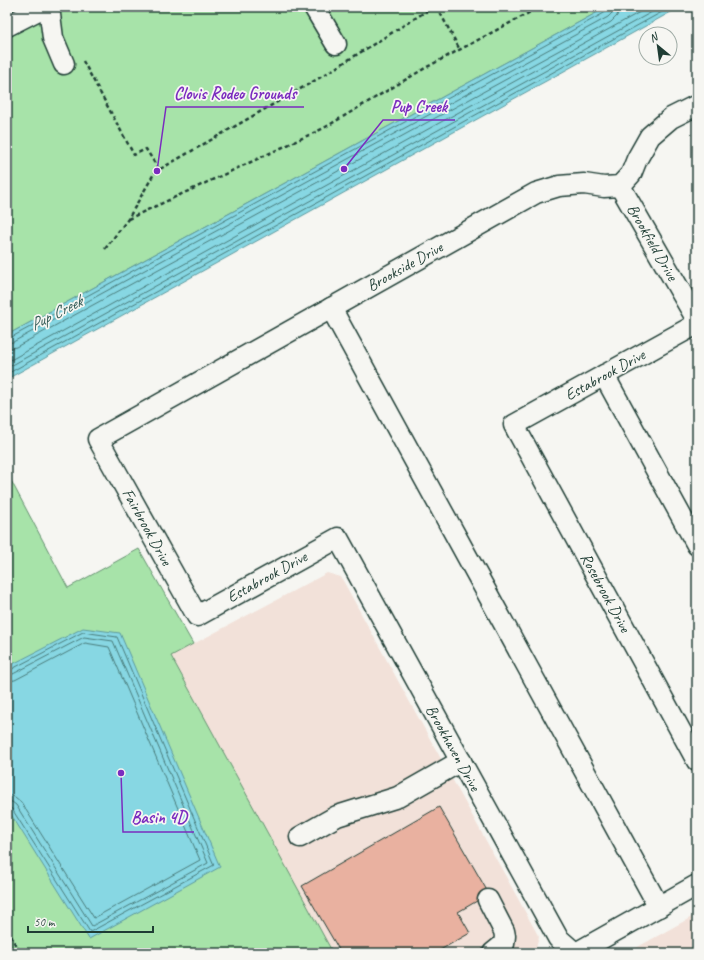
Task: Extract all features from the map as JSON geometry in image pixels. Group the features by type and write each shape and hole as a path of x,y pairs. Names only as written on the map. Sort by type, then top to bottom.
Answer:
{"street":[{"path":"7,26 44,7"},
{"path":"49,7 53,38 64,64"},
{"path":"314,7 336,44"},
{"path":"620,186 631,174 637,159 650,136 671,118 697,105"},
{"name":"Brookside Drive","path":"98,439 536,193 559,186 584,184 620,186"},
{"name":"Brookfield Drive","path":"620,186 697,320"},
{"path":"331,308 659,907"},
{"name":"Estabrook Drive","path":"514,425 697,324"},
{"path":"604,375 697,545"},
{"name":"Rosebrook Drive","path":"514,425 697,760"},
{"name":"Fairbrook Drive","path":"98,439 197,616"},
{"name":"Estabrook Drive","path":"197,616 338,538"},
{"name":"Brookhaven Drive","path":"338,538 558,938 575,953"},
{"path":"300,837 337,816 398,797 461,761"},
{"path":"575,953 697,885"},
{"path":"488,900 504,931 505,936 504,944 493,953"}],"path":[{"path":"105,249 128,219 156,172 321,77 433,7"},
{"path":"437,7 460,50"},
{"path":"524,7 528,14"},
{"path":"128,219 324,128 427,67 540,7"},
{"path":"64,64 82,60 134,155 146,149 159,170"},
{"path":"7,929 20,953"}],"shaded area":[{"path":"327,573 341,577 539,937 535,952 333,953 171,656"},
{"path":"697,914 697,953 627,953"}],"green space":[{"path":"7,7 607,7 7,335"},
{"path":"7,473 68,588 139,549 193,644 171,656 333,953 7,953"}],"water":[{"path":"607,7 680,7 646,26 638,26 638,30 7,379 7,335"},
{"path":"83,628 120,633 220,867 89,939 7,808 7,667"}],"building":[{"path":"439,807 489,894 458,912 470,933 435,953 341,953 302,886"}],"place":[{"name":"Pup Creek","path":"344,169"},
{"name":"Clovis Rodeo Grounds","path":"157,171"},
{"name":"Basin 4D","path":"121,773"}]}
